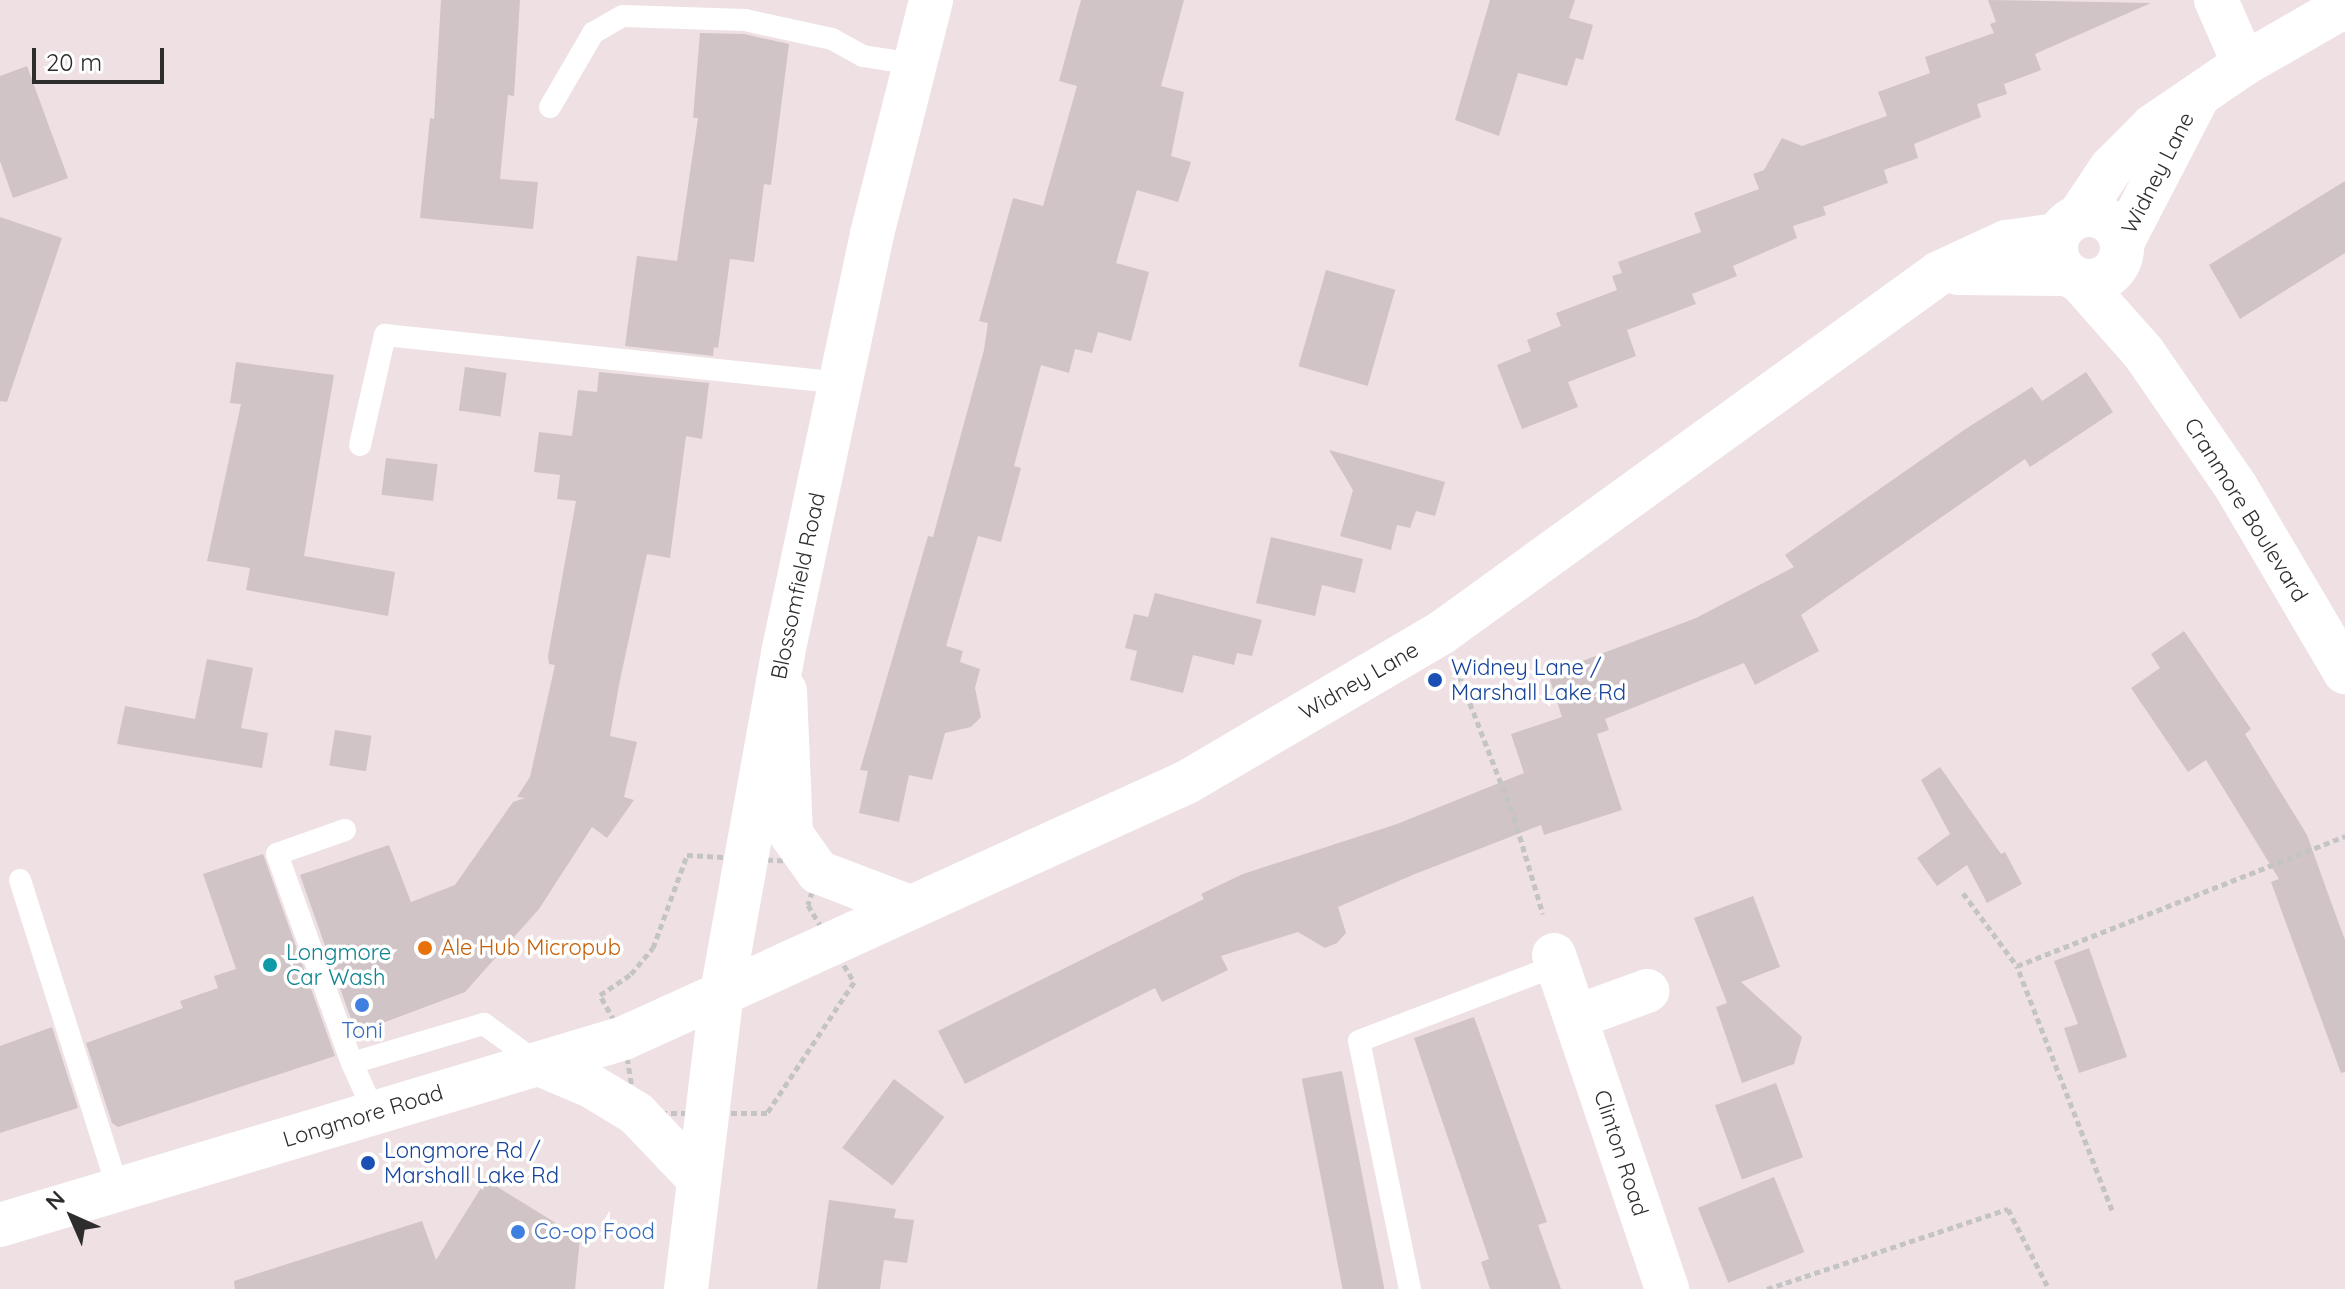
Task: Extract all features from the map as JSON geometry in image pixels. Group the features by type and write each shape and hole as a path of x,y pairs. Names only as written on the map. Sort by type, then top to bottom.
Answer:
{"street":[{"name":"Blossomfield Road","path":"686,1289 697,1177 722,993 783,653 840,383 931,0"},
{"path":"2216,0 2244,64"},
{"name":"Widney Lane","path":"722,993 907,906 1187,782 1441,633 1939,273 2006,242 2071,252 2111,168 2153,126 2195,102 2244,64 2345,6"},
{"name":"Widney Lane","path":"2122,249 2195,102"},
{"path":"2109,222 2122,249 2100,279 2071,252 2109,222"},
{"name":"Cranmore Boulevard","path":"2122,249 2143,352"},
{"name":"Cranmore Boulevard","path":"2071,252 2236,487 2345,672"},
{"path":"783,653 791,834 818,872 907,906"},
{"name":"Clinton Road","path":"1556,960 1667,1289"},
{"path":"1576,1017 1647,991"},
{"name":"Longmore Road","path":"0,1225 624,1038 722,993"},
{"path":"539,1064 591,1086 636,1113 697,1177"}],"lane":[{"path":"550,107 593,33 623,16 745,20 832,39 863,56 915,64"},
{"path":"360,445 385,335 840,383"},
{"path":"345,830 277,854 352,1063 374,1112"},
{"path":"20,880 118,1189"},
{"path":"1410,1289 1359,1041 1556,960"},
{"path":"352,1063 484,1024 539,1064"}],"path":[{"path":"1441,633 1514,817 1556,960"},
{"path":"2017,966 2345,836"},
{"path":"1963,893 2017,966 2112,1210"},
{"path":"1767,1289 2008,1209 2049,1289"}],"building":[{"path":"441,0 520,0 514,96 508,95 500,179 538,182 533,229 420,218 430,118 434,119"},
{"path":"1081,0 1184,0 1161,86 1184,92 1171,156 1191,162 1178,202 1137,190 1116,263 1149,272 1131,341 1098,332 1092,353 1075,349 1069,373 1041,365 1014,466 1021,468 1001,542 978,536 946,646 963,651 960,662 980,669 975,688 981,717 971,727 945,733 932,780 909,775 899,822 859,813 868,771 860,770 928,536 933,537 984,350 988,323 979,321 1013,198 1043,206 1077,86 1059,81"},
{"path":"1490,0 1575,0 1569,18 1593,25 1583,60 1576,58 1567,86 1518,73 1499,136 1455,120"},
{"path":"1988,0 2151,3 2035,54 2041,70 2004,84 2007,94 1977,104 1981,117 1914,144 1918,158 1884,170 1888,183 1823,207 1826,215 1793,226 1797,238 1733,266 1737,276 1692,294 1696,304 1627,330 1636,356 1568,382 1578,407 1522,429 1497,365 1531,351 1527,340 1561,326 1556,313 1617,290 1612,276 1622,273 1618,262 1701,232 1694,213 1759,189 1753,174 1764,170 1782,138 1802,146 1887,116 1878,92 1930,73 1925,57 1994,33 1990,24 1996,22"},
{"path":"700,33 744,34 789,44 771,185 764,184 754,262 730,259 718,348 714,347 713,356 625,346 637,256 677,261 698,118 693,118"},
{"path":"27,66 68,178 13,198 0,161 0,76"},
{"path":"2345,181 2345,253 2240,319 2209,265"},
{"path":"0,217 62,238 7,402 0,401"},
{"path":"1326,270 1395,290 1368,386 1298,366"},
{"path":"236,362 334,375 304,556 395,572 388,616 246,590 250,568 207,561 241,404 230,403"},
{"path":"465,367 507,373 500,416 459,411"},
{"path":"599,372 709,383 702,439 686,436 670,558 647,554 619,685 610,736 637,742 624,797 634,800 607,838 592,827 539,909 465,992 356,1033 300,875 389,845 411,902 455,885 513,802 525,798 517,797 530,777 555,665 549,664 548,656 576,501 557,499 560,475 534,472 539,432 572,436 578,390 597,392"},
{"path":"2086,372 2113,412 2030,467 2025,459 1801,615 1819,651 1755,685 1744,663 1605,719 1609,730 1597,734 1622,810 1544,835 1541,825 1415,874 1338,907 1346,933 1337,943 1325,948 1298,932 1221,956 1228,970 1162,1002 1155,988 965,1084 938,1031 1204,899 1201,894 1243,874 1397,824 1524,773 1511,734 1562,717 1548,674 1696,618 1794,567 1785,555 1967,428 2032,387 2042,401"},
{"path":"1329,450 1445,482 1435,516 1416,511 1410,528 1397,525 1391,550 1340,536 1353,490"},
{"path":"386,458 438,464 433,501 381,495"},
{"path":"1271,537 1363,559 1355,593 1322,585 1315,616 1256,603"},
{"path":"1155,593 1262,620 1252,656 1237,653 1234,665 1193,655 1183,693 1130,680 1137,651 1125,648 1134,614 1148,617"},
{"path":"2184,631 2251,729 2245,734 2307,835 2345,940 2345,1072 2341,1073 2271,882 2279,879 2206,760 2188,772 2131,688 2160,668 2151,654"},
{"path":"207,659 253,668 241,728 268,733 262,768 117,744 125,706 195,719"},
{"path":"335,730 372,736 366,771 329,766"},
{"path":"1940,767 2001,854 2005,852 2022,884 1987,903 1967,865 1937,886 1917,858 1950,834 1921,780"},
{"path":"263,854 335,1056 118,1127 112,1123 86,1043 183,1008 180,1001 218,988 214,976 236,969 203,874"},
{"path":"1753,896 1780,967 1741,982 1802,1037 1794,1064 1742,1083 1716,1007 1727,1003 1694,918"},
{"path":"2089,948 2127,1057 2079,1073 2064,1028 2078,1024 2054,961"},
{"path":"1474,1017 1547,1222 1538,1225 1561,1289 1490,1289 1481,1262 1489,1259 1414,1038"},
{"path":"52,1027 78,1108 0,1133 0,1046"},
{"path":"1342,1071 1384,1289 1343,1289 1302,1079"},
{"path":"894,1079 944,1117 893,1186 842,1148"},
{"path":"1776,1083 1803,1157 1742,1179 1715,1105"},
{"path":"1774,1177 1804,1252 1728,1283 1698,1208"},
{"path":"486,1180 580,1238 575,1289 235,1289 234,1281 422,1221 436,1260"},
{"path":"829,1200 896,1209 894,1218 914,1220 907,1263 884,1260 880,1289 817,1289"}],"place":[{"name":"Widney Lane / Marshall Lake Rd","path":"1435,680"},
{"name":"Ale Hub Micropub","path":"425,948"},
{"name":"Longmore Car Wash","path":"270,965"},
{"name":"Toni","path":"362,1005"},
{"name":"Longmore Rd / Marshall Lake Rd","path":"368,1163"},
{"name":"Co-op Food","path":"518,1232"}]}
